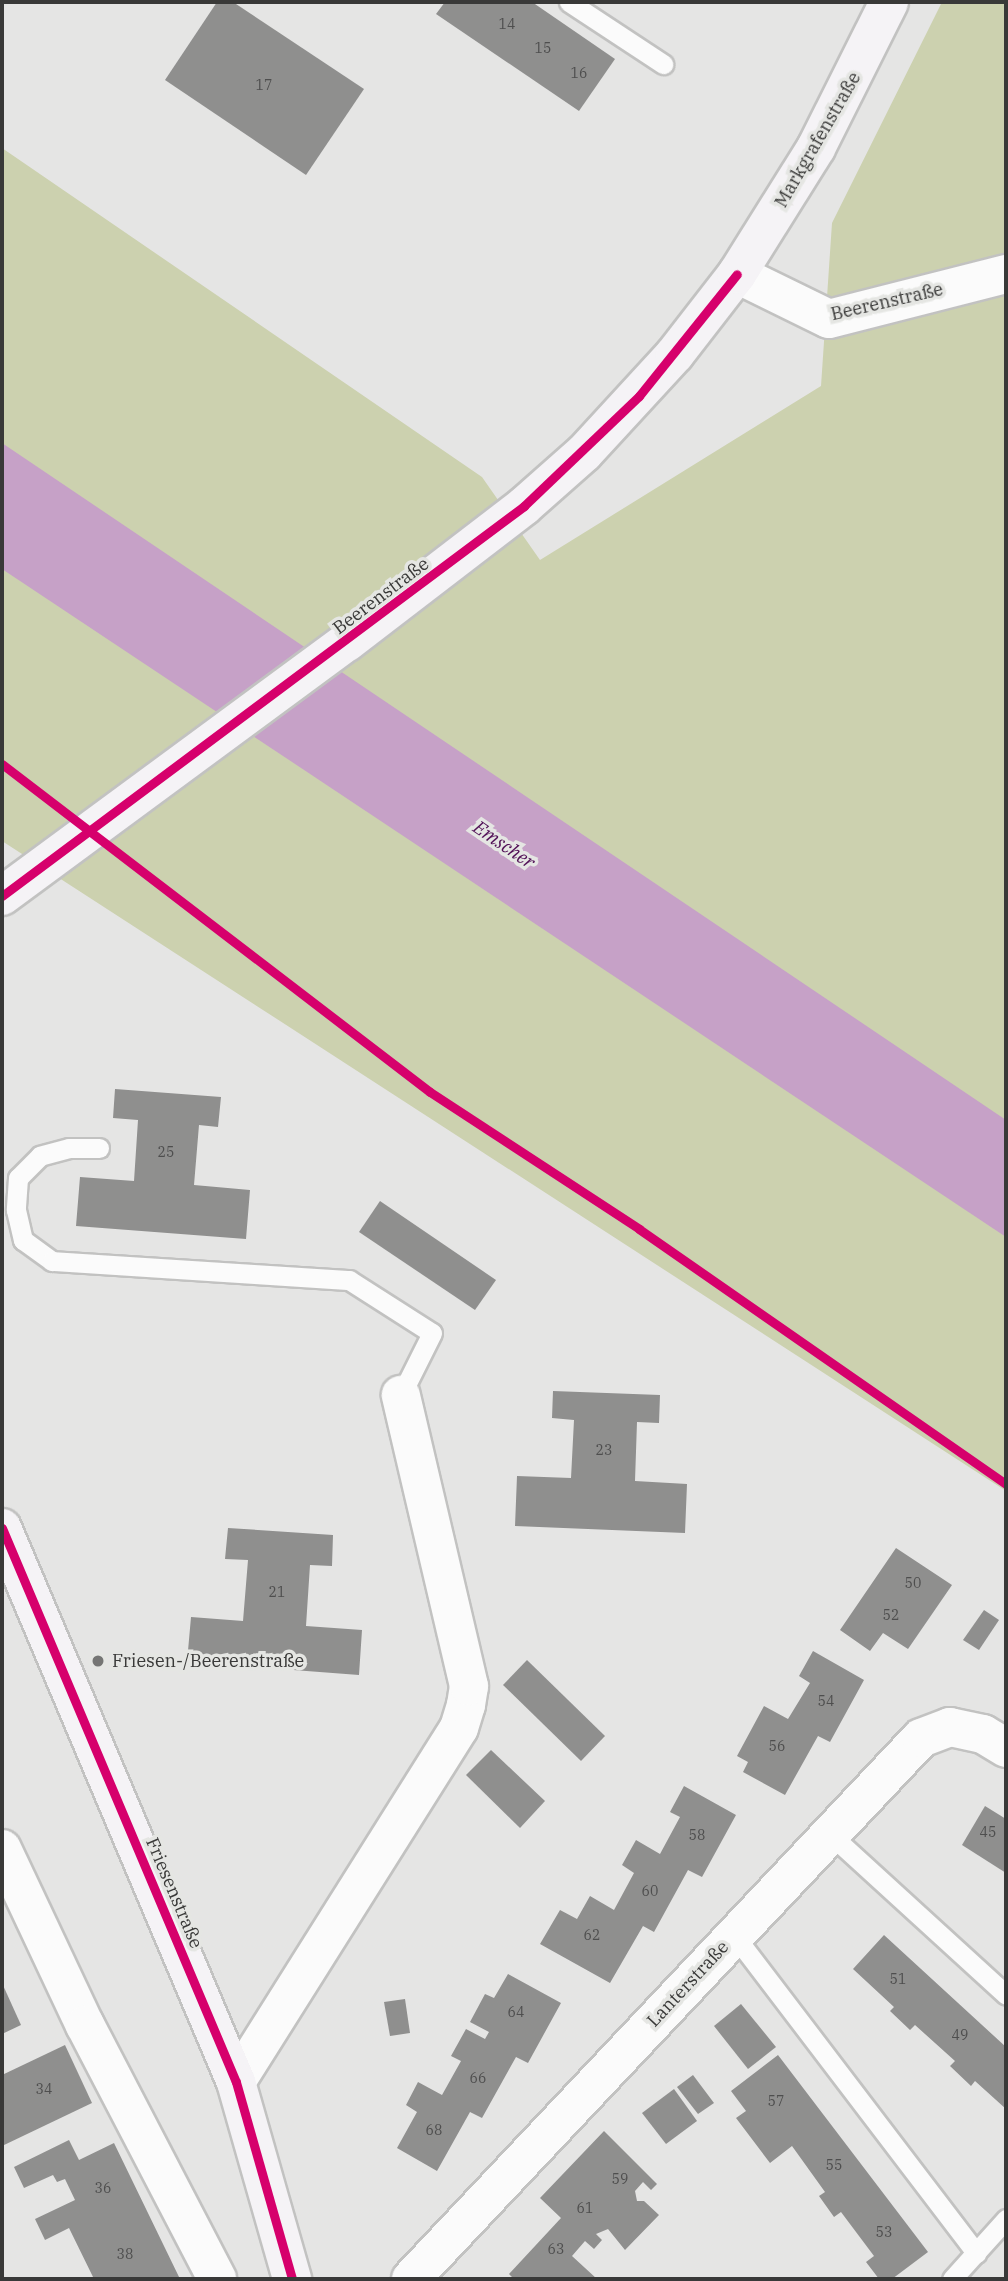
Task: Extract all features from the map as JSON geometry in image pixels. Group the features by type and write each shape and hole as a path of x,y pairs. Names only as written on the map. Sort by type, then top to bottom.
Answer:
{"main road":[{"name":"Markgrafenstraße","path":"737,274 816,148 889,2"},
{"name":"Beerenstraße","path":"2,896 347,642 524,506 584,453 675,354 737,274"},
{"name":"Friesenstraße","path":"2,1528 236,2082 292,2279"}],"street":[{"name":"Beerenstraße","path":"737,274 829,319 1006,274"},
{"path":"236,2082 458,1728 466,1705 469,1686 401,1395"},
{"name":"Lanterstraße","path":"411,2279 921,1738 950,1727 995,1741"},
{"path":"2,1849 85,2025 217,2279"}],"lane":[{"path":"569,2 663,64"},
{"path":"99,1148 69,1148 40,1156 18,1178 16,1210 23,1240 52,1261 349,1280 432,1333 401,1395"},
{"path":"831,1835 1006,1995"},
{"path":"734,1935 976,2253"},
{"path":"952,2279 1006,2219"}],"green space":[{"path":"942,2 1006,2 1006,1491 2,841 2,148 482,477 540,560 821,386 832,223"}],"water":[{"name":"Emscher","path":"2,443 1006,1120 1006,1237 2,569"}],"building":[{"path":"217,2 233,2 364,89 306,175 165,80"},
{"path":"445,2 532,2 615,59 579,111 436,14"},
{"path":"115,1089 221,1097 218,1127 199,1125 194,1185 250,1190 246,1239 76,1226 80,1177 134,1181 138,1120 113,1118"},
{"path":"380,1201 496,1280 475,1310 359,1232"},
{"path":"553,1391 660,1395 659,1423 637,1422 635,1481 687,1484 685,1533 515,1526 517,1476 571,1478 574,1420 552,1418"},
{"path":"228,1528 333,1535 332,1566 310,1565 306,1626 362,1630 359,1675 187,1662 191,1617 243,1621 248,1560 225,1559"},
{"path":"896,1548 952,1585 908,1649 883,1633 870,1651 840,1630"},
{"path":"984,1610 999,1620 979,1650 963,1640"},
{"path":"813,1651 864,1680 830,1742 818,1736 785,1795 743,1772 748,1762 737,1756 764,1706 788,1719 810,1683 799,1676"},
{"path":"527,1660 605,1736 581,1761 503,1685"},
{"path":"491,1750 545,1801 520,1828 466,1775"},
{"path":"684,1786 736,1815 702,1877 688,1870 654,1932 643,1926 610,1983 540,1944 560,1910 577,1919 590,1896 614,1910 634,1873 622,1865 636,1840 660,1854 680,1817 670,1812"},
{"path":"985,1806 1006,1819 1006,1873 962,1845"},
{"path":"884,1935 1006,2047 1006,2109 975,2081 971,2086 950,2066 955,2061 915,2025 910,2030 890,2011 894,2007 853,1969"},
{"path":"508,1974 561,2003 528,2063 516,2057 482,2118 470,2112 437,2171 397,2148 417,2112 406,2105 418,2082 442,2095 461,2061 451,2056 466,2029 485,2039 489,2032 470,2022 485,1994 494,1998"},
{"path":"2,1983 21,2025 2,2034"},
{"path":"405,1999 410,2033 390,2036 384,2002"},
{"path":"741,2004 776,2047 748,2069 714,2026"},
{"path":"65,2045 92,2103 2,2146 2,2075"},
{"path":"778,2055 928,2252 892,2279 879,2279 866,2262 874,2256 841,2212 834,2217 819,2196 825,2192 792,2146 770,2163 736,2118 746,2111 731,2091"},
{"path":"693,2075 714,2103 698,2114 677,2087"},
{"path":"674,2089 697,2121 666,2144 642,2113"},
{"path":"604,2131 657,2184 651,2190 643,2182 635,2191 637,2201 644,2201 659,2215 625,2250 608,2229 596,2234 602,2240 594,2249 585,2241 572,2256 597,2279 514,2279 509,2274 561,2218 540,2198"},
{"path":"69,2140 79,2160 114,2143 180,2279 94,2279 69,2228 45,2240 35,2219 75,2200 65,2179 57,2182 53,2175 24,2188 14,2167"}],"cycle path":[{"path":"2,896 524,506 639,396 737,274"},
{"path":"2,764 430,1092 639,1229 1006,1484"},
{"path":"2,1528 236,2082 292,2279"}],"place":[{"name":"Friesen-/Beerenstraße","path":"98,1661"}]}
